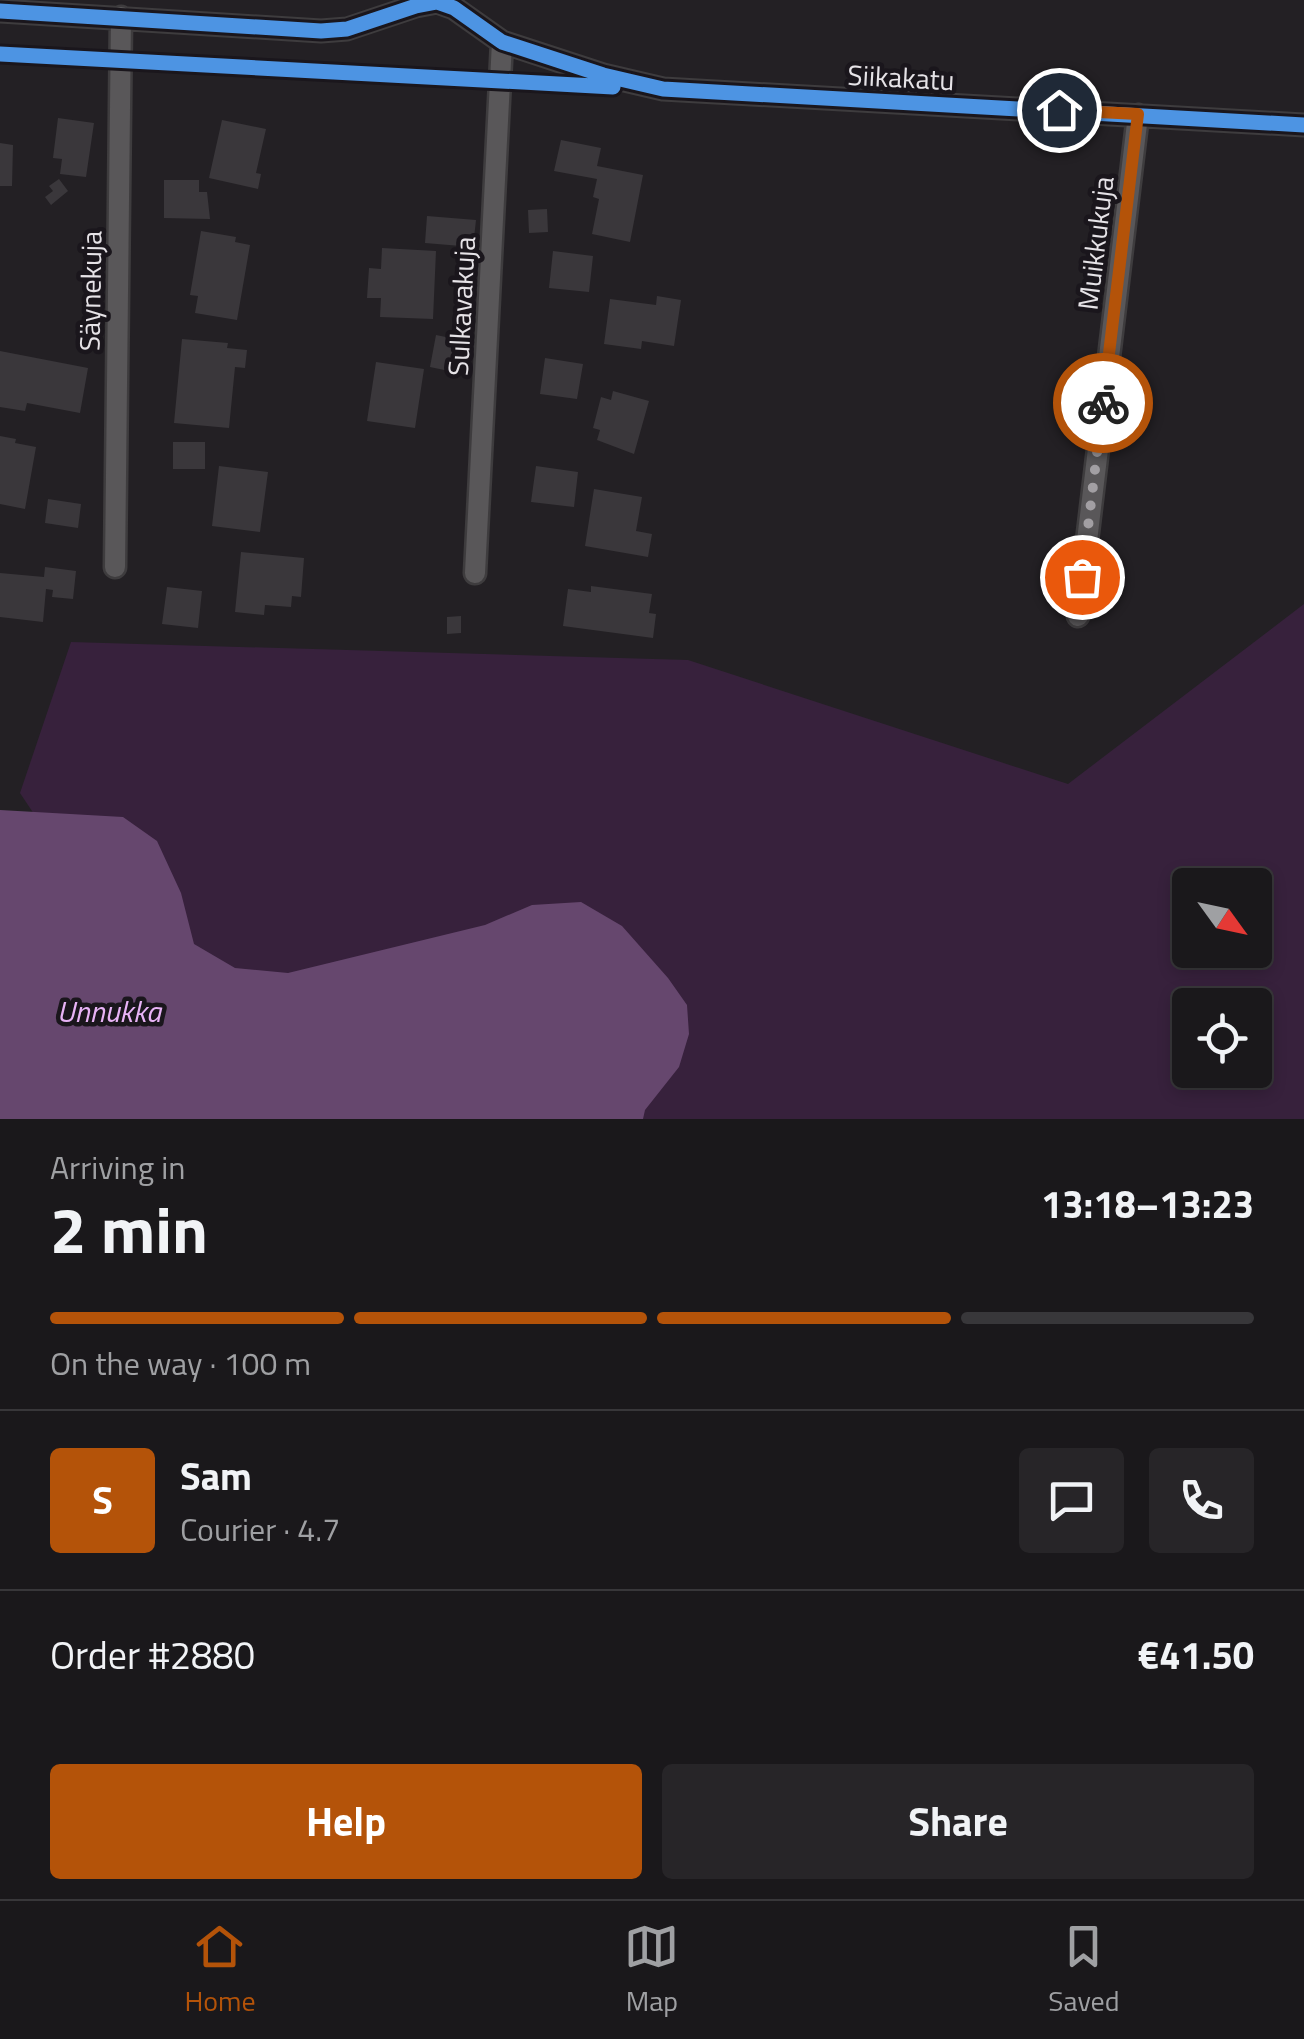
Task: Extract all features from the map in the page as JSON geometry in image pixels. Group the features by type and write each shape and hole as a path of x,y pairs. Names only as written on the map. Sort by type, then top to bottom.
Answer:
{"street":[{"name":"Siikakatu","path":"0,11 321,31 346,29 437,2 454,8 502,42 663,90 1304,125"},
{"name":"Säynekuja","path":"115,567 120,17"},
{"name":"Sulkavakuja","path":"475,573 502,42"},
{"name":"Muikkukuja","path":"1078,616 1138,114"}],"shaded area":[{"path":"1304,604 1304,1119 542,1119 168,1015 20,793 71,642 688,660 1068,784"}],"water":[{"name":"Unnukka","path":"0,810 123,817 157,841 181,893 194,944 235,968 288,973 485,925 532,905 581,902 622,926 687,1005 689,1034 679,1067 645,1110 643,1119 0,1119"}],"building":[{"path":"58,118 94,123 86,177 60,174 62,159 53,158"},
{"path":"222,120 266,129 256,173 261,174 258,189 209,178"},
{"path":"561,140 601,148 597,166 643,175 630,242 592,234 599,199 593,197 597,179 554,171"},
{"path":"0,143 13,145 12,186 0,186"},
{"path":"59,179 68,191 51,205 45,197 53,191 49,186"},
{"path":"164,180 199,180 199,192 207,192 210,219 164,218"},
{"path":"547,209 548,232 529,233 528,210"},
{"path":"427,216 476,220 473,247 425,243"},
{"path":"201,231 236,237 235,242 250,245 237,320 195,313 198,296 190,295"},
{"path":"382,248 436,251 433,319 380,317 381,298 367,298 369,268 381,269"},
{"path":"553,251 593,256 589,292 549,288"},
{"path":"657,296 681,300 674,346 642,341 641,349 604,344 610,299 656,305"},
{"path":"436,335 475,343 468,375 430,367"},
{"path":"182,339 228,343 227,348 247,350 245,368 235,367 229,428 174,423"},
{"path":"0,351 88,368 80,413 27,403 25,411 0,407"},
{"path":"545,358 583,364 577,399 540,394"},
{"path":"376,362 424,369 415,428 367,421"},
{"path":"613,391 649,401 634,454 597,440 600,430 593,428 601,397 611,400"},
{"path":"0,436 36,447 25,509 0,504"},
{"path":"173,442 205,442 205,469 173,469"},
{"path":"219,466 268,472 260,532 212,526"},
{"path":"536,466 578,472 574,507 531,502"},
{"path":"594,489 642,497 636,531 652,534 648,557 585,546"},
{"path":"48,499 81,504 78,528 45,523"},
{"path":"241,552 304,558 301,597 292,596 291,607 265,605 264,615 235,612"},
{"path":"45,567 76,571 73,599 52,597 53,590 46,589 43,622 0,617 0,573 44,577"},
{"path":"591,586 652,594 649,613 656,614 653,638 563,626 568,589 591,592"},
{"path":"167,587 202,591 198,628 162,624"},
{"path":"461,616 461,633 447,634 447,617"}],"cycle path":[{"path":"0,11 321,31 347,29 437,2 454,8 502,42 603,75 663,89 1304,125"},
{"path":"0,54 613,87"}],"way so far":[{"path":"1082,577 1103,403"}],"route":[{"path":"1059,110 1138,114 1103,403"}]}
